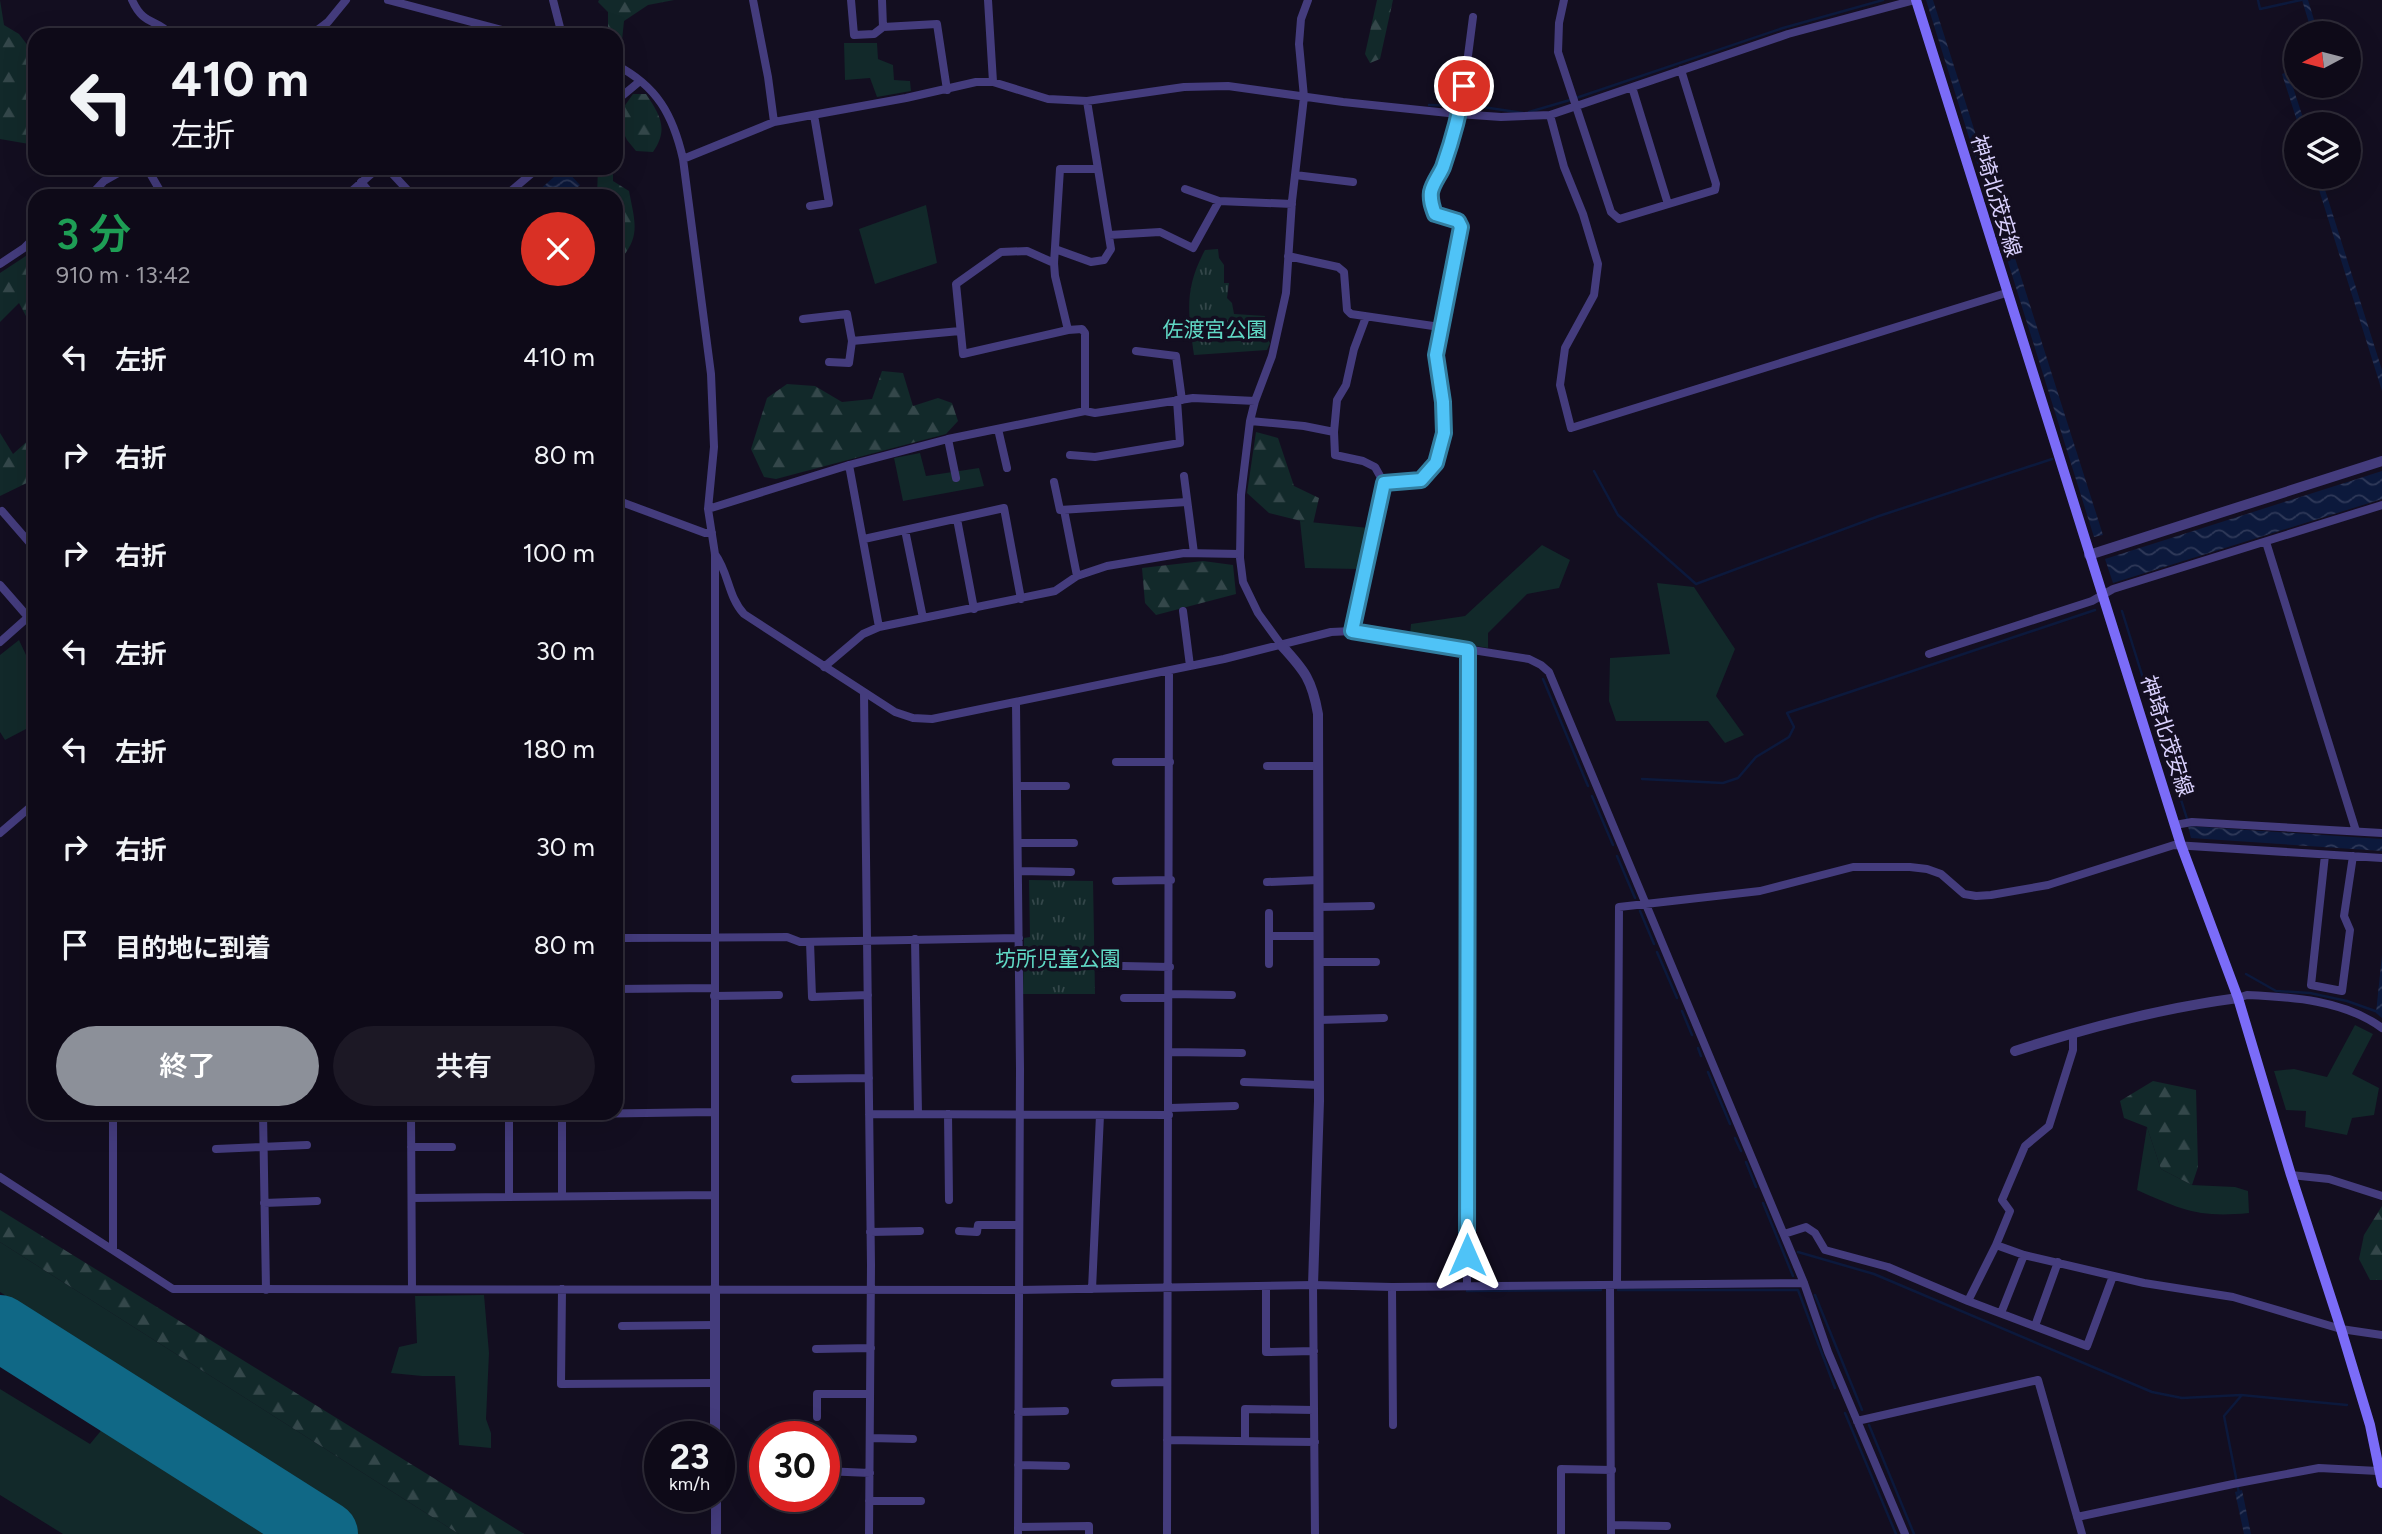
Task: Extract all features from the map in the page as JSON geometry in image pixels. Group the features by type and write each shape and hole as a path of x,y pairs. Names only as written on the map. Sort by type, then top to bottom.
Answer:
{"main road":[{"name":"神埼北茂安線","path":"1916,0 2102,596 2183,823 2181,845 2238,998 2370,1425 2382,1483"}],"street":[{"path":"132,0 138,13 162,28"},
{"path":"320,28 346,0"},
{"path":"388,0 494,28"},
{"path":"553,0 560,28"},
{"path":"753,0 774,122"},
{"path":"851,0 854,35 874,34 883,27 937,24 947,90"},
{"path":"882,0 883,27"},
{"path":"988,0 993,82"},
{"path":"1308,0 1301,19 1299,44 1304,97 1292,204 1286,293 1275,344 1250,421 1241,495 1240,554 1243,582 1258,613 1303,669 1314,688 1318,714 1319,1085 1313,1285 1315,1534"},
{"path":"1564,0 1559,23 1558,52 1611,212 1619,219 1715,190 1716,184 1681,70"},
{"path":"683,159 774,122 947,90 976,82 993,82 1048,99 1087,101 1184,87 1217,87 1458,114 1501,117 1550,115 1788,34 1916,0"},
{"path":"1384,483 1421,480 1436,463 1444,433 1443,402 1436,355 1461,227 1458,221 1435,214 1430,196 1432,186 1442,170 1462,102 1473,17"},
{"path":"623,70 656,94 670,115 683,159 711,374 714,447 708,509 715,554 715,1421"},
{"path":"623,95 640,81"},
{"path":"1632,87 1668,204"},
{"path":"1055,248 1091,262 1104,260 1111,249 1087,101"},
{"path":"810,206 829,202 814,115"},
{"path":"1550,115 1564,167 1583,214 1598,264 1594,295 1565,348 1560,385 1571,428 2006,293"},
{"path":"1068,330 1054,263 1060,169 1098,169"},
{"path":"97,189 115,175"},
{"path":"354,189 370,175"},
{"path":"394,175 406,189"},
{"path":"513,189 530,175"},
{"path":"1295,175 1353,182"},
{"path":"361,182 367,189"},
{"path":"1185,189 1219,201 1292,204"},
{"path":"1109,235 1160,232 1193,248 1219,201"},
{"path":"0,264 28,244"},
{"path":"1054,263 1027,251 1001,252 956,284 963,354 1082,329 1085,333 1085,411"},
{"path":"1289,256 1338,267 1344,272 1347,310 1351,314 1440,327"},
{"path":"803,319 847,314 852,341 849,363 829,362"},
{"path":"1352,631 1384,483 1375,467 1363,461 1335,455 1334,432 1337,400 1346,385 1354,349 1366,317"},
{"path":"852,341 960,331"},
{"path":"1070,456 1095,457 1180,443 1176,356 1136,351"},
{"path":"708,509 849,465 948,439 1085,411 1095,413 1193,398 1255,401"},
{"path":"1250,421 1334,432"},
{"path":"998,429 1007,468"},
{"path":"948,439 956,478"},
{"path":"2089,555 2382,461"},
{"path":"849,465 879,627"},
{"path":"1184,476 1194,553"},
{"path":"1054,482 1060,510 1187,502"},
{"path":"623,503 705,533 712,533"},
{"path":"1929,654 2092,601 2113,590 2382,505"},
{"path":"864,539 1004,508 1021,599"},
{"path":"1064,510 1077,576"},
{"path":"2,511 28,541"},
{"path":"957,519 974,608"},
{"path":"905,530 923,618"},
{"path":"2266,542 2356,831"},
{"path":"824,667 863,634 879,627 1055,591 1077,576 1107,566 1194,553 1240,554"},
{"path":"715,554 722,564 735,606 744,614 864,693 895,712 913,718 932,719 1016,703 1282,646 1331,632 1352,631 1529,659 1541,665 1549,672 1647,905 1804,1283 1828,1352 1905,1534"},
{"path":"0,584 28,610"},
{"path":"1183,611 1189,666"},
{"path":"0,642 28,618"},
{"path":"1467,1286 1468,650"},
{"path":"1167,1534 1171,880 1169,671"},
{"path":"864,693 871,1348 869,1534"},
{"path":"1016,703 1020,1115 1018,1530 1089,1526 1089,1534"},
{"path":"1116,762 1170,762"},
{"path":"1267,766 1318,766"},
{"path":"1018,786 1066,786"},
{"path":"0,833 28,809"},
{"path":"2183,823 2382,833"},
{"path":"1019,843 1074,843"},
{"path":"1667,1526 1611,1530 1619,907 1760,891 1853,867 1927,869 1941,874 1964,894 1991,895 2048,885 2174,845 2382,858"},
{"path":"2325,855 2311,985 2342,991 2350,930 2344,916 2353,856"},
{"path":"1019,871 1071,872"},
{"path":"1116,881 1171,880"},
{"path":"1267,881 1318,880"},
{"path":"1318,907 1371,906"},
{"path":"1269,912 1269,964"},
{"path":"1269,936 1319,936"},
{"path":"624,938 787,937 800,942 1019,938"},
{"path":"915,939 918,1114"},
{"path":"810,942 812,997 868,995"},
{"path":"1319,962 1377,962"},
{"path":"1123,966 1170,967"},
{"path":"623,989 779,995"},
{"path":"1124,998 1165,998 1170,994 1232,995"},
{"path":"2015,1051 2183,1005 2247,995 2302,999 2344,1008 2382,1028"},
{"path":"1319,1020 1384,1018"},
{"path":"1968,1300 2010,1211 2002,1200 2025,1146 2049,1126 2073,1050 2073,1033"},
{"path":"1170,1052 1242,1053"},
{"path":"795,1079 869,1078"},
{"path":"1244,1082 1319,1085"},
{"path":"869,1114 1100,1115 1236,1107"},
{"path":"623,1113 715,1112"},
{"path":"948,1114 949,1200"},
{"path":"1092,1289 1100,1115"},
{"path":"113,1120 113,1250"},
{"path":"263,1120 266,1290"},
{"path":"411,1120 412,1289"},
{"path":"509,1120 509,1197"},
{"path":"562,1120 562,1196"},
{"path":"216,1149 307,1145"},
{"path":"411,1147 452,1147"},
{"path":"2291,1175 2329,1180 2382,1196"},
{"path":"0,1177 173,1289 1018,1290 1313,1285 1392,1287 1804,1283"},
{"path":"412,1198 715,1195"},
{"path":"264,1203 317,1201"},
{"path":"958,1231 977,1232 978,1225 1018,1225"},
{"path":"1784,1234 1806,1227 1815,1233 1825,1250 1888,1267 2087,1346 2113,1276"},
{"path":"870,1232 920,1231"},
{"path":"1996,1245 2024,1255 2113,1276 2233,1297 2341,1329 2382,1335"},
{"path":"2001,1313 2024,1255"},
{"path":"2035,1326 2058,1262"},
{"path":"1266,1286 1266,1352 1314,1352"},
{"path":"1392,1287 1393,1425"},
{"path":"562,1289 561,1384 715,1383"},
{"path":"622,1326 715,1325"},
{"path":"816,1349 871,1348"},
{"path":"1857,1421 2038,1380 2082,1534"},
{"path":"1115,1382 1167,1382"},
{"path":"817,1417 817,1394 870,1394"},
{"path":"1245,1441 1245,1409 1314,1410"},
{"path":"1018,1412 1065,1411"},
{"path":"870,1438 913,1439"},
{"path":"1167,1440 1315,1442"},
{"path":"1018,1465 1066,1466"},
{"path":"2077,1517 2319,1468 2378,1471"},
{"path":"1561,1534 1561,1469 1612,1470"},
{"path":"840,1472 870,1473"},
{"path":"869,1501 921,1501"},
{"path":"716,1512 716,1534"}],"green space":[{"path":"0,0 4,25 19,34 28,46 28,144 0,139"},
{"path":"674,0 648,5 624,21 623,31 623,28 608,28 608,12 598,2"},
{"path":"1377,0 1393,0 1380,59 1370,63 1365,54"},
{"path":"844,43 877,43 878,59 893,65 894,80 910,81 911,91 877,97 870,78 845,80"},
{"path":"633,94 646,94 659,116 662,129 653,152 636,151 627,140 623,132 623,108"},
{"path":"598,175 613,175 613,181 629,191 634,230 630,246 623,256 623,189 597,189"},
{"path":"926,205 937,263 875,284 859,229"},
{"name":"佐渡宮公園","path":"1218,249 1219,258 1224,265 1224,283 1229,283 1227,298 1232,303 1234,314 1265,316 1263,332 1270,343 1267,350 1194,355 1189,314 1191,289 1205,250"},
{"path":"28,255 28,320 19,303 0,322 0,273"},
{"path":"882,371 903,373 913,406 938,398 952,403 958,421 946,434 776,479 764,477 751,449 767,398 787,384 815,386 842,402 872,399"},
{"path":"1256,432 1278,438 1294,486 1319,498 1313,524 1269,513 1247,493"},
{"path":"0,433 13,454 28,441 28,482 0,496"},
{"path":"920,453 926,476 979,468 984,486 903,501 894,458"},
{"path":"1300,521 1369,528 1358,569 1305,568"},
{"path":"1542,545 1570,560 1559,588 1527,594 1488,633 1488,648 1410,635 1411,624 1465,616"},
{"path":"1203,561 1233,565 1236,594 1156,615 1145,603 1142,568"},
{"path":"1657,583 1694,587 1735,649 1716,696 1744,735 1725,743 1708,721 1616,721 1609,701 1610,658 1670,654"},
{"path":"19,640 26,655 28,654 28,731 26,729 5,740 0,732 0,655"},
{"name":"坊所児童公園","path":"1029,880 1093,881 1095,994 1023,994 1024,938 1030,937"},
{"path":"2355,1025 2373,1034 2352,1074 2379,1088 2374,1115 2352,1118 2347,1135 2305,1127 2306,1111 2286,1110 2274,1071 2294,1069 2327,1077"},
{"path":"2153,1081 2196,1090 2198,1167 2192,1185 2161,1169 2147,1127 2124,1118 2120,1101"},
{"path":"2147,1127 2161,1169 2192,1185 2235,1187 2248,1191 2249,1213 2217,1214 2191,1211 2137,1190"},
{"path":"2382,1206 2382,1280 2370,1280 2359,1259 2364,1235"},
{"path":"0,1210 524,1534 459,1534 0,1242"},
{"path":"0,1242 459,1534 354,1534 127,1390 134,1377 0,1292"},
{"path":"484,1295 489,1353 486,1419 491,1433 491,1448 459,1445 455,1376 391,1373 399,1347 417,1343 415,1296"},
{"path":"0,1389 90,1444 104,1427 274,1534 63,1534 0,1495"}],"water":[{"path":"1926,0 1933,0 2103,535 2094,537"},
{"path":"2302,0 2308,0 2314,21 2308,21"},
{"path":"2290,98 2297,98 2301,112 2294,112"},
{"path":"556,175 571,175 580,185 576,189 540,189"},
{"path":"2319,189 2325,189 2382,370 2382,391"},
{"path":"2382,471 2382,499 2113,583 2105,559"},
{"path":"2188,826 2382,839 2382,851 2191,838"},
{"path":"2382,955 2382,1018 2376,1013"},
{"path":"2242,1490 2251,1534 2244,1534 2235,1492"}],"waterway":[{"path":"1576,98 1783,28 1883,0"},
{"path":"2258,0 2260,9 2301,0"},
{"path":"1529,112 1570,100"},
{"path":"1429,105 1476,106 1523,113"},
{"path":"1594,471 1618,515 1696,584 1879,516 2052,459"},
{"path":"1642,779 1723,783 1738,778 1756,757 1789,737 1794,727 1787,713 2095,610"},
{"path":"2122,611 2188,822"},
{"path":"1543,679 1588,786"},
{"path":"1592,796 1613,845"},
{"path":"1617,856 1635,898"},
{"path":"1640,911 1654,944"},
{"path":"1657,952 1677,998"},
{"path":"2246,974 2276,991 2310,993 2347,1001 2378,1012 2382,1016"},
{"path":"1682,1011 1692,1035"},
{"path":"1698,1048 1701,1056"},
{"path":"1708,1072 1730,1124"},
{"path":"1735,1138 1741,1151"},
{"path":"1746,1162 1756,1187"},
{"path":"1763,1203 1793,1276"},
{"path":"1798,1252 1874,1274 2152,1392 2182,1398 2241,1395 2347,1405"},
{"path":"1467,1291 1601,1290"},
{"path":"1618,1290 1798,1290 1835,1388"},
{"path":"1815,1295 1862,1410"},
{"path":"2239,1493 2224,1416 2241,1396"},
{"path":"1845,1413 1896,1534"},
{"path":"1869,1425 1914,1534"}],"runway":[{"path":"0,1328 325,1534"}],"route":[{"path":"1464,86 1462,102 1442,170 1432,186 1430,196 1435,214 1458,221 1461,227 1437,340 1436,355 1443,402 1444,433 1436,463 1421,480 1384,483 1352,631 1468,650 1467,1255"}]}
